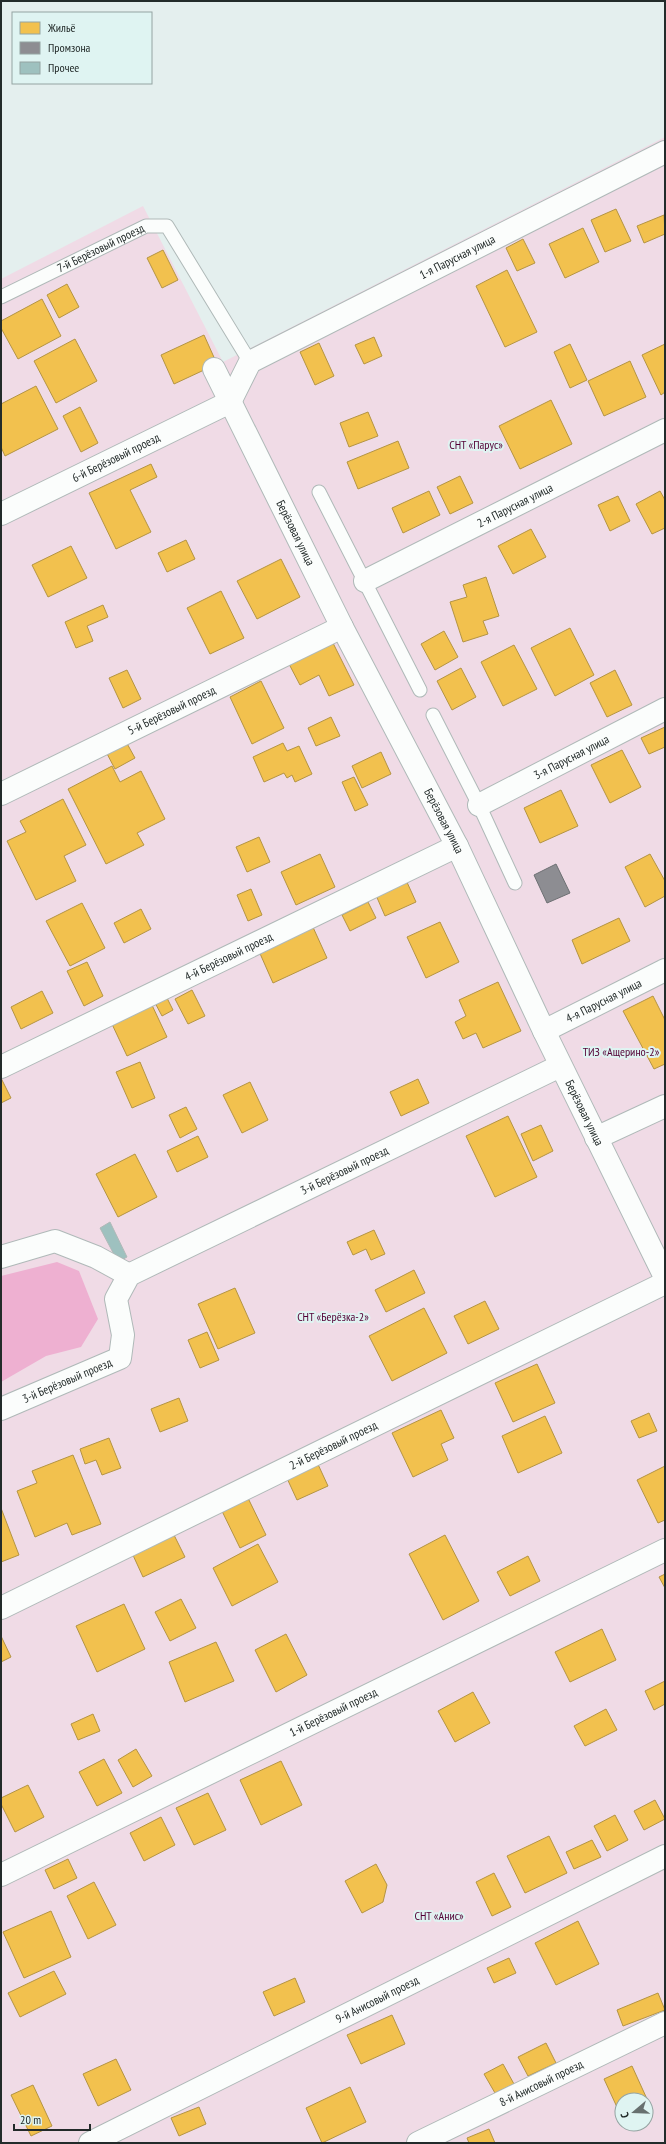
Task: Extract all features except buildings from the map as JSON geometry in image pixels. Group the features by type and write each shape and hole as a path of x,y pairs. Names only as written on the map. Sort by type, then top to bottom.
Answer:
{"street":[{"name":"1-я Парусная улица","path":"250,362 665,152"},
{"path":"230,402 250,362"},
{"name":"Берёзовая улица","path":"214,369 342,626 457,846 560,1066 665,1277"},
{"name":"6-й Берёзовый проезд","path":"1,514 230,402"},
{"name":"2-я Парусная улица","path":"365,581 665,430"},
{"name":"5-й Берёзовый проезд","path":"1,794 342,626"},
{"name":"3-я Парусная улица","path":"479,805 665,709"},
{"name":"4-й Берёзовый проезд","path":"1,1067 457,846"},
{"name":"4-я Парусная улица","path":"544,1031 665,970"},
{"name":"3-й Берёзовый проезд","path":"1,1409 120,1358 123,1335 116,1299 129,1275 560,1066"},
{"path":"596,1138 665,1106"},
{"path":"1,1257 55,1241 96,1257 129,1275"},
{"name":"2-й Берёзовый проезд","path":"1,1608 665,1283"},
{"name":"1-й Берёзовый проезд","path":"1,1875 665,1550"},
{"name":"9-й Анисовый проезд","path":"90,2143 665,1856"},
{"name":"8-й Анисовый проезд","path":"418,2143 665,2023"}],"lane":[{"name":"7-й Берёзовый проезд","path":"1,297 146,226 167,226 250,362"},
{"path":"319,492 420,690"},
{"path":"433,715 479,805 515,883"}],"green space":[{"path":"665,137 665,2143 1,2143 1,279 143,206 223,362"}],"shaded area":[{"path":"57,1262 79,1271 98,1319 81,1347 46,1356 1,1382 1,1276"}],"park label":[{"name":"СНТ «Парус»","path":"476,445"},
{"name":"ТИЗ «Ащерино-2»","path":"621,1052"},
{"name":"СНТ «Берёзка-2»","path":"333,1317"},
{"name":"СНТ «Анис»","path":"439,1916"}]}
